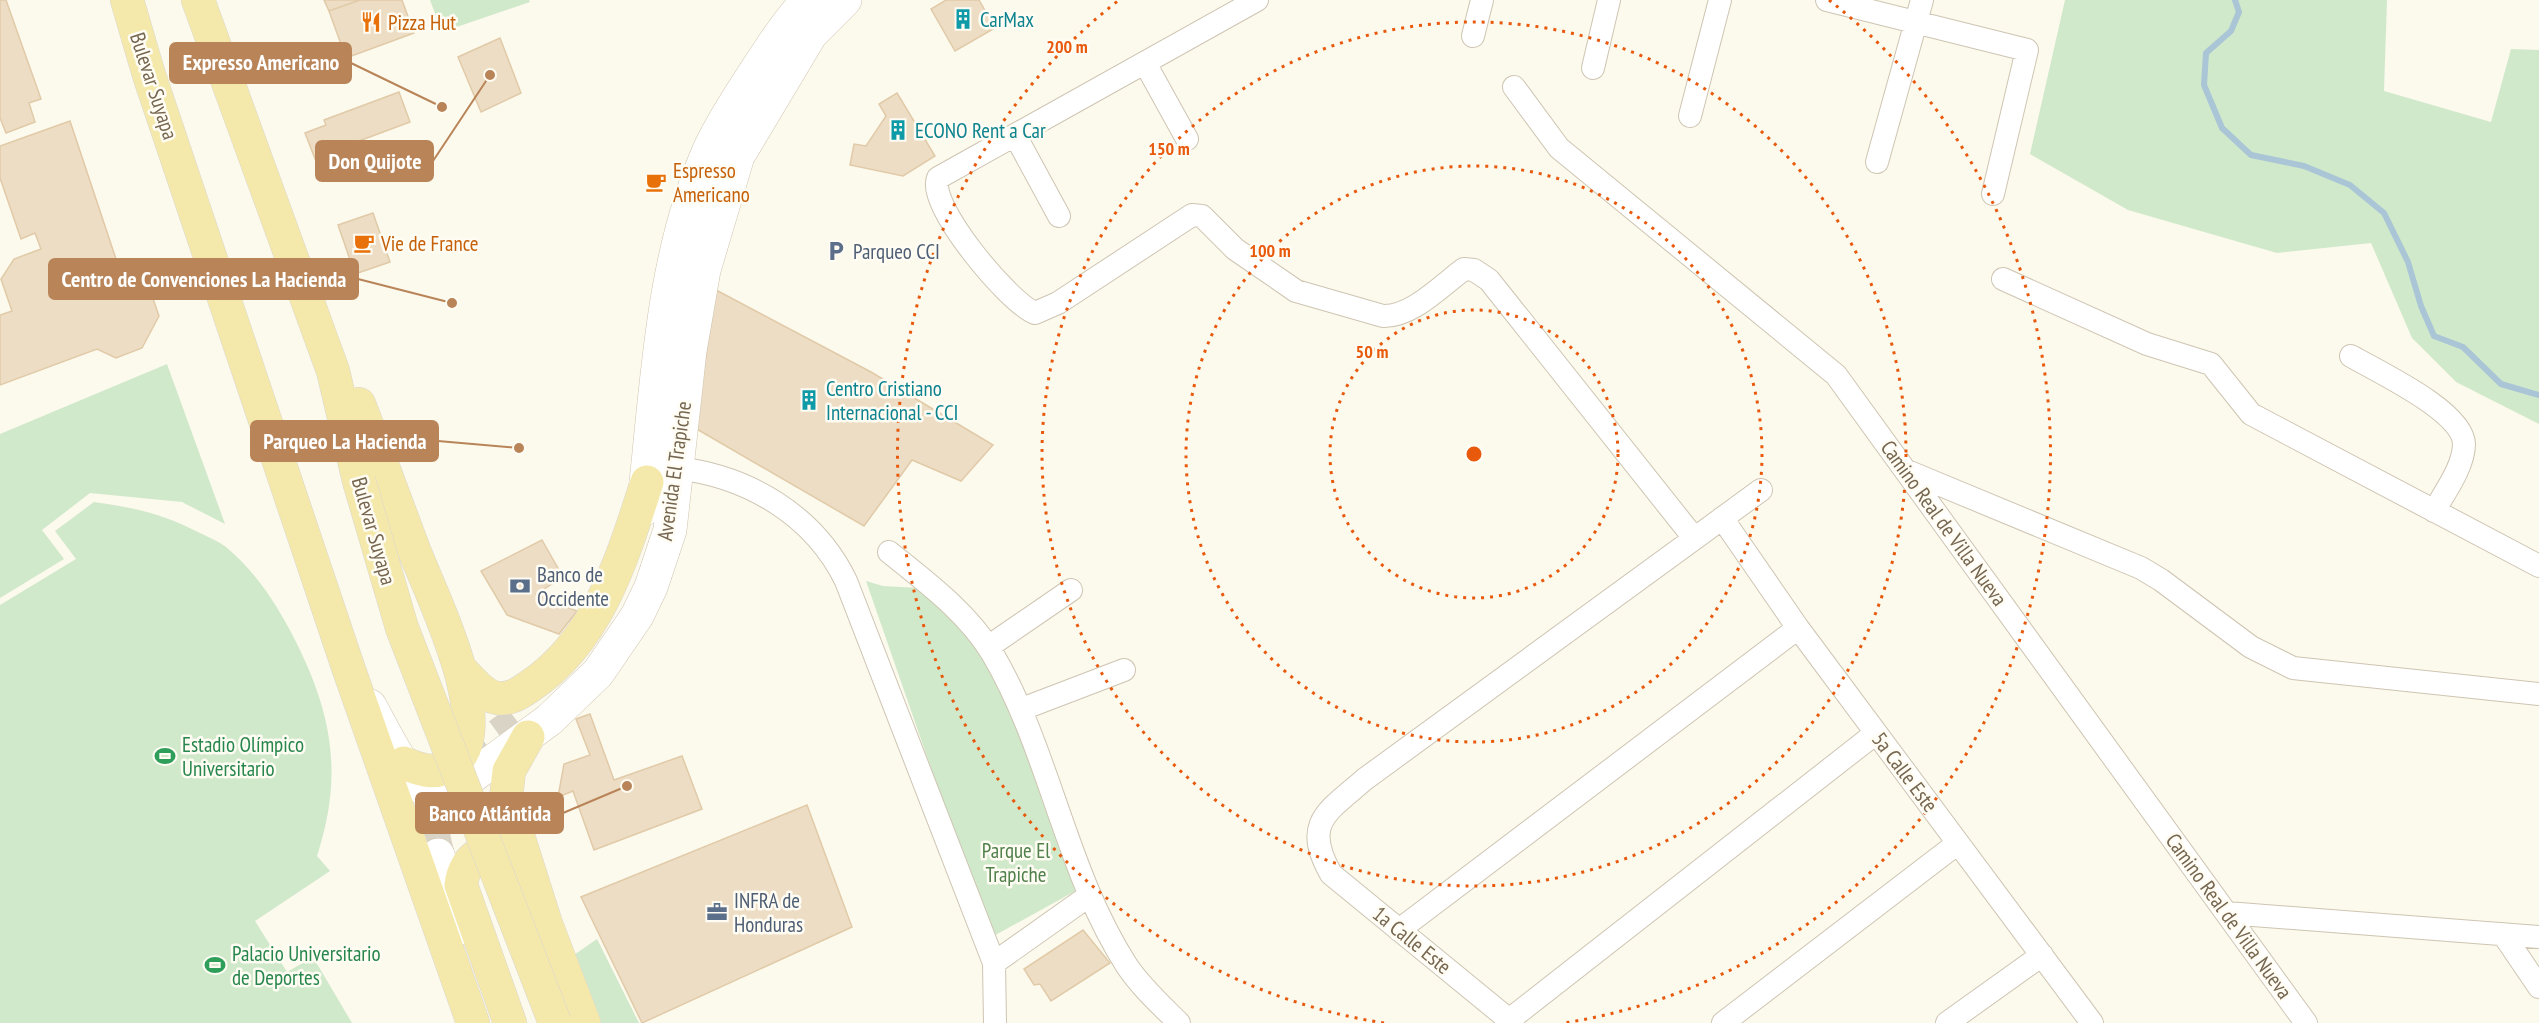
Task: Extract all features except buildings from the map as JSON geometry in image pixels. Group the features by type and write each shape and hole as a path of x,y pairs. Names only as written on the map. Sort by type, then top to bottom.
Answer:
{"main road":[{"name":"Bulevar Suyapa","path":"127,0 149,75 348,667 472,1023"},
{"name":"Bulevar Suyapa","path":"198,0 333,371 359,481 402,628 555,1023"},
{"name":"Avenida El Trapiche","path":"522,729 579,667 617,612 639,551 670,278 691,198 711,147 750,79 792,17 808,0"},
{"name":"Avenida El Trapiche","path":"348,667 404,763 422,788 436,795 448,794 522,729 598,673 638,616 651,587 670,530 690,351 704,270 738,156 811,33 845,0"},
{"path":"670,278 674,344 661,439 666,459 676,468"},
{"path":"333,371 359,404 462,670 469,734 459,758 449,766 430,771 404,763"},
{"path":"462,670 484,692 494,698 505,699 517,695 543,678 571,648 606,593 619,567 647,482"},
{"path":"522,729 505,784 506,798 526,863 584,1023"},
{"path":"510,1023 461,885 463,873 469,861 479,853 491,849 504,850 526,863"},
{"path":"438,855 445,883 495,1023"}],"street":[{"path":"1257,0 938,178 936,184 948,212 976,258 1025,310 1035,314 1058,303 1192,215 1202,216 1235,249 1296,291 1383,316 1394,317 1426,298 1464,269 1474,270 1489,280 1694,538 1761,490"},
{"path":"1473,36 1482,0"},
{"path":"1593,68 1609,0"},
{"path":"1690,116 1720,0"},
{"path":"1827,0 1919,11 2027,50 1993,194"},
{"path":"1877,162 1919,11"},
{"path":"1145,63 1187,139"},
{"name":"Camino Real de Villa Nueva","path":"1514,87 1559,148 1829,368 1907,471 2306,1023"},
{"path":"1015,135 1059,216"},
{"path":"2003,279 2146,344 2211,364 2251,414 2539,566"},
{"path":"2351,356 2430,403 2450,417 2460,430 2464,443 2462,456 2434,511"},
{"path":"676,468 708,471 736,480 795,516 816,534 834,555 994,963 995,1023"},
{"path":"1907,471 2141,568 2161,580 2251,647 2293,668 2539,694"},
{"name":"5a Calle Este","path":"1722,518 1798,628 2092,1023"},
{"name":"1a Calle Este","path":"1511,1021 1331,874 1318,852 1318,829 1328,811 1365,779 1694,538"},
{"path":"889,552 947,598 988,647 1022,709 1090,895 1127,966 1179,1023"},
{"path":"988,647 1071,590"},
{"path":"1399,930 1798,628"},
{"path":"1022,709 1124,670"},
{"path":"1511,1021 1876,733"},
{"path":"1723,1023 1958,843"},
{"path":"994,963 1090,895"},
{"path":"2227,913 2539,937"},
{"path":"2503,934 2539,987"},
{"path":"1947,1023 2042,955"}],"green space":[{"path":"430,0 529,0 530,2 442,32"},
{"path":"2065,0 2387,0 2384,91 2491,122 2511,49 2539,50 2539,424 2456,382 2412,338 2371,243 2277,253 2128,210 2030,154"},
{"path":"167,364 225,524 182,502 90,493 42,530 64,559 0,598 0,434"},
{"name":"Estadio Olímpico Universitario","path":"94,502 137,509 162,517 224,545 266,591 296,642 319,695 330,747 332,773 330,799 317,856 330,871 255,921 287,972 313,957 352,1023 0,1023 0,605 76,559 55,531"},
{"name":"Parque El Trapiche","path":"866,581 883,586 919,588 940,605 981,650 1006,692 1079,889 990,938"},
{"path":"597,939 639,1023 596,1023 571,957"}],"waterway":[{"path":"2235,0 2239,12 2231,31 2206,53 2204,85 2222,128 2251,155 2304,166 2350,185 2384,213 2408,262 2421,306 2434,336 2463,347 2501,384 2539,395"}],"tunnel":[{"path":"438,855 433,827 440,793 461,765 517,721"}],"place":[{"name":"CarMax","path":"963,19"},
{"name":"Pizza Hut","path":"371,22"},
{"name":"Don Quijote","path":"490,75"},
{"name":"Expresso Americano","path":"442,107"},
{"name":"ECONO Rent a Car","path":"898,130"},
{"name":"Espresso Americano","path":"656,182"},
{"name":"Vie de France","path":"364,243"},
{"name":"Parqueo CCI","path":"836,251"},
{"name":"Centro de Convenciones La Hacienda","path":"452,303"},
{"name":"Centro Cristiano Internacional - CCI","path":"809,400"},
{"name":"Parqueo La Hacienda","path":"519,448"},
{"name":"Banco de Occidente","path":"520,586"},
{"name":"Estadio Olímpico Universitario","path":"165,756"},
{"name":"Banco Atlántida","path":"627,786"},
{"name":"INFRA de Honduras","path":"717,912"},
{"name":"Palacio Universitario de Deportes","path":"215,965"}]}
